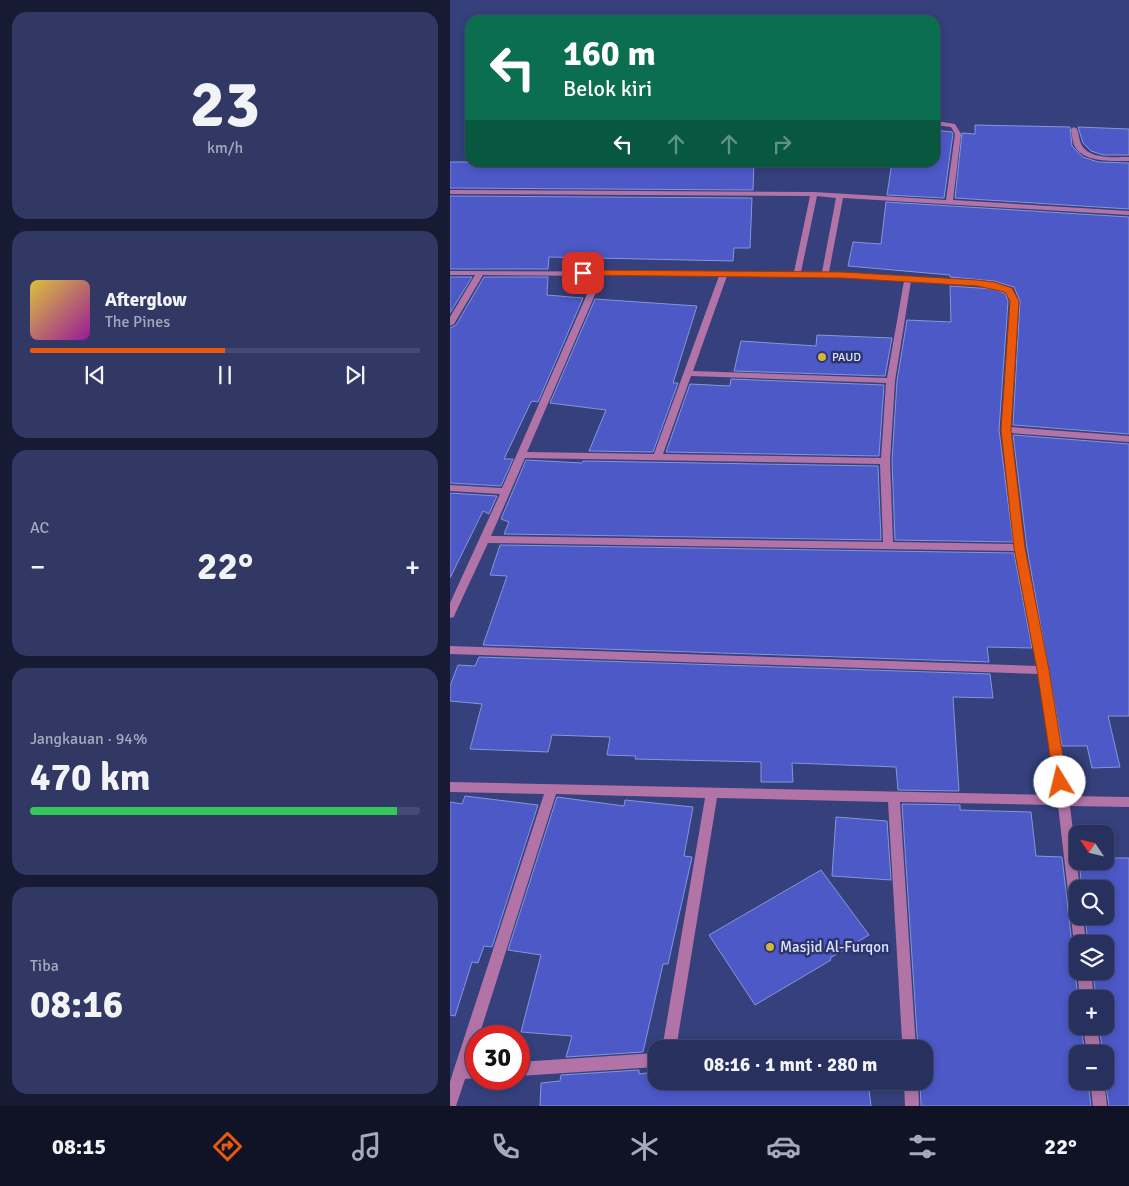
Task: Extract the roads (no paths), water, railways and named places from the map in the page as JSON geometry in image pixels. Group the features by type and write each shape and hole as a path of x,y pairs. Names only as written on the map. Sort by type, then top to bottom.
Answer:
{"street":[{"path":"940,123 953,125 958,134 949,203"},
{"path":"1074,129 1079,148 1084,153 1102,158 1129,159"},
{"path":"450,192 814,194 1129,213"},
{"path":"797,274 814,194"},
{"path":"826,274 840,196"},
{"path":"450,324 480,272"},
{"path":"450,273 826,274 994,285 1009,290 1014,301 1006,430 1020,548 1043,670 1063,801 1079,935"},
{"path":"450,614 485,539 600,273"},
{"path":"658,456 724,273"},
{"path":"888,546 885,461 891,381 908,278"},
{"path":"687,373 891,381"},
{"path":"1006,430 1129,439"},
{"path":"520,455 885,461"},
{"path":"450,488 505,491"},
{"path":"485,539 1020,548"},
{"path":"450,650 1043,670"},
{"path":"450,787 1129,802"},
{"path":"450,1104 551,790"},
{"path":"671,1040 712,792"},
{"path":"894,797 909,1040"},
{"path":"530,1068 648,1061"},
{"path":"460,1072 465,1072"},
{"path":"911,1090 912,1106"},
{"path":"1098,1090 1100,1106"}],"place":[{"name":"PAUD","path":"822,357"},
{"name":"Masjid Al-Furqon","path":"770,947"}]}
